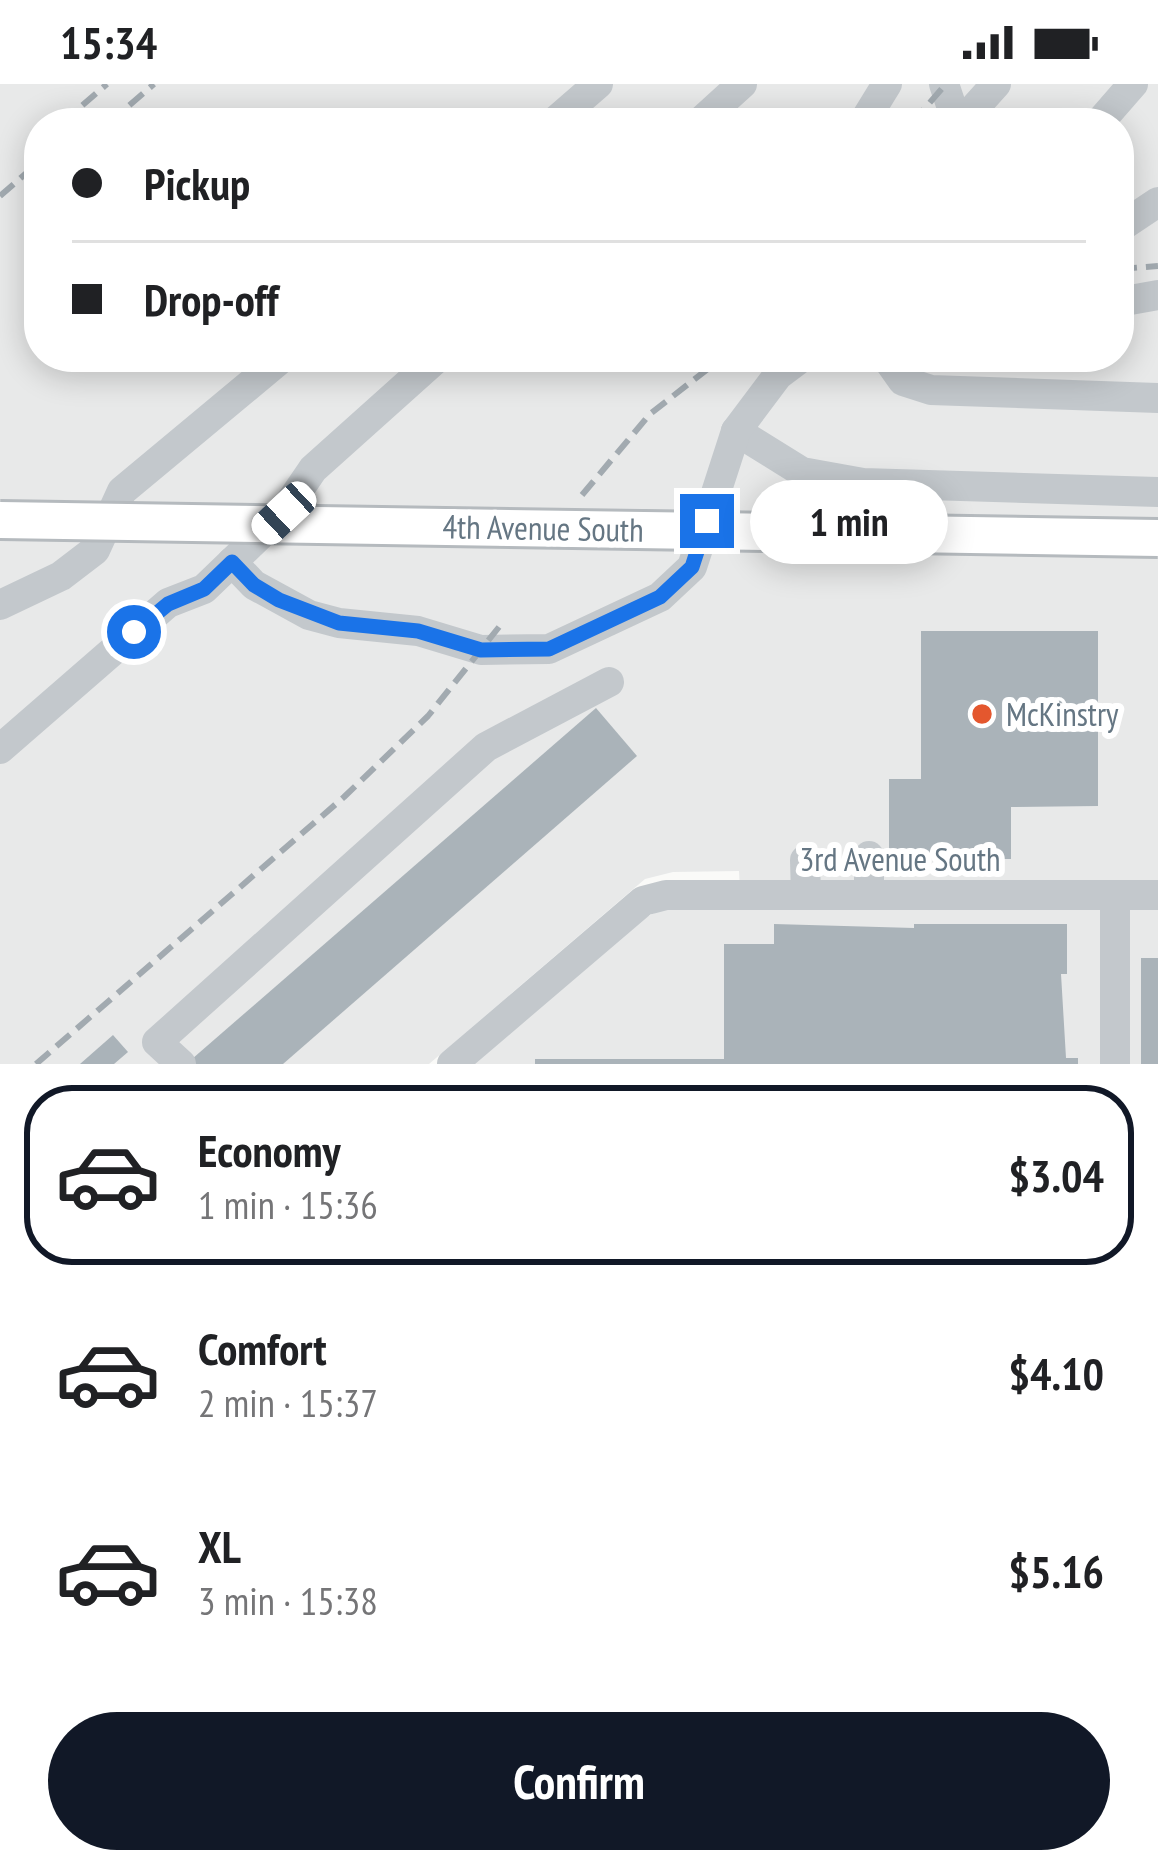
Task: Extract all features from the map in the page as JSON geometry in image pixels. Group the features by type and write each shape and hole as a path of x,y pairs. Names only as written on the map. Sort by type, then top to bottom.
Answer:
{"main road":[{"name":"4th Avenue South","path":"0,520 1158,538"}],"street":[{"path":"570,108 598,84"},
{"path":"716,108 742,84"},
{"path":"973,108 996,84"},
{"path":"1112,108 1132,84"},
{"path":"0,604 61,576 95,550 122,491 265,372"},
{"path":"0,748 168,604 204,589 284,513 313,470 421,372"},
{"path":"232,562 254,585 279,600 339,623 418,631 481,650 549,649 660,597 692,567 736,431 783,372"},
{"path":"897,372 903,381 931,390 1158,398"},
{"path":"736,431 802,472 862,483 1158,492"},
{"path":"182,1064 157,1042 486,747 609,682"},
{"path":"868,895 869,856"},
{"path":"805,860 806,895"},
{"name":"3rd Avenue South","path":"452,1064 643,901 666,895 1158,895"},
{"path":"1115,895 1115,1064"}],"shaded area":[{"path":"0,84 1158,84 1158,1064 468,1064 630,925 665,908 741,910 739,871 673,872 645,879 429,1064 0,1064"}],"building":[{"path":"921,631 1098,631 1098,806 1011,807 1011,859 889,859 889,779 921,779"},
{"path":"596,708 637,756 283,1064 196,1064 192,1059"},
{"path":"774,924 914,928 914,924 1067,924 1067,974 1061,974 1066,1058 1078,1058 1078,1064 535,1064 535,1059 724,1059 724,944 774,944"},
{"path":"1141,958 1158,958 1158,1064 1141,1064"},
{"path":"113,1035 128,1052 114,1064 80,1064"}],"railway":[{"path":"79,108 107,84"},
{"path":"126,108 154,84"},
{"path":"925,108 946,84"},
{"path":"0,196 24,175"},
{"path":"1134,268 1158,266"},
{"path":"582,495 650,414 704,372"},
{"path":"36,1064 344,797 428,716 499,627"}],"place":[{"name":"McKinstry","path":"982,714"}],"route":[{"path":"134,632 168,604 204,589 232,562 254,585 309,615 418,631 481,650 549,649 660,597 692,567 707,521"}]}
